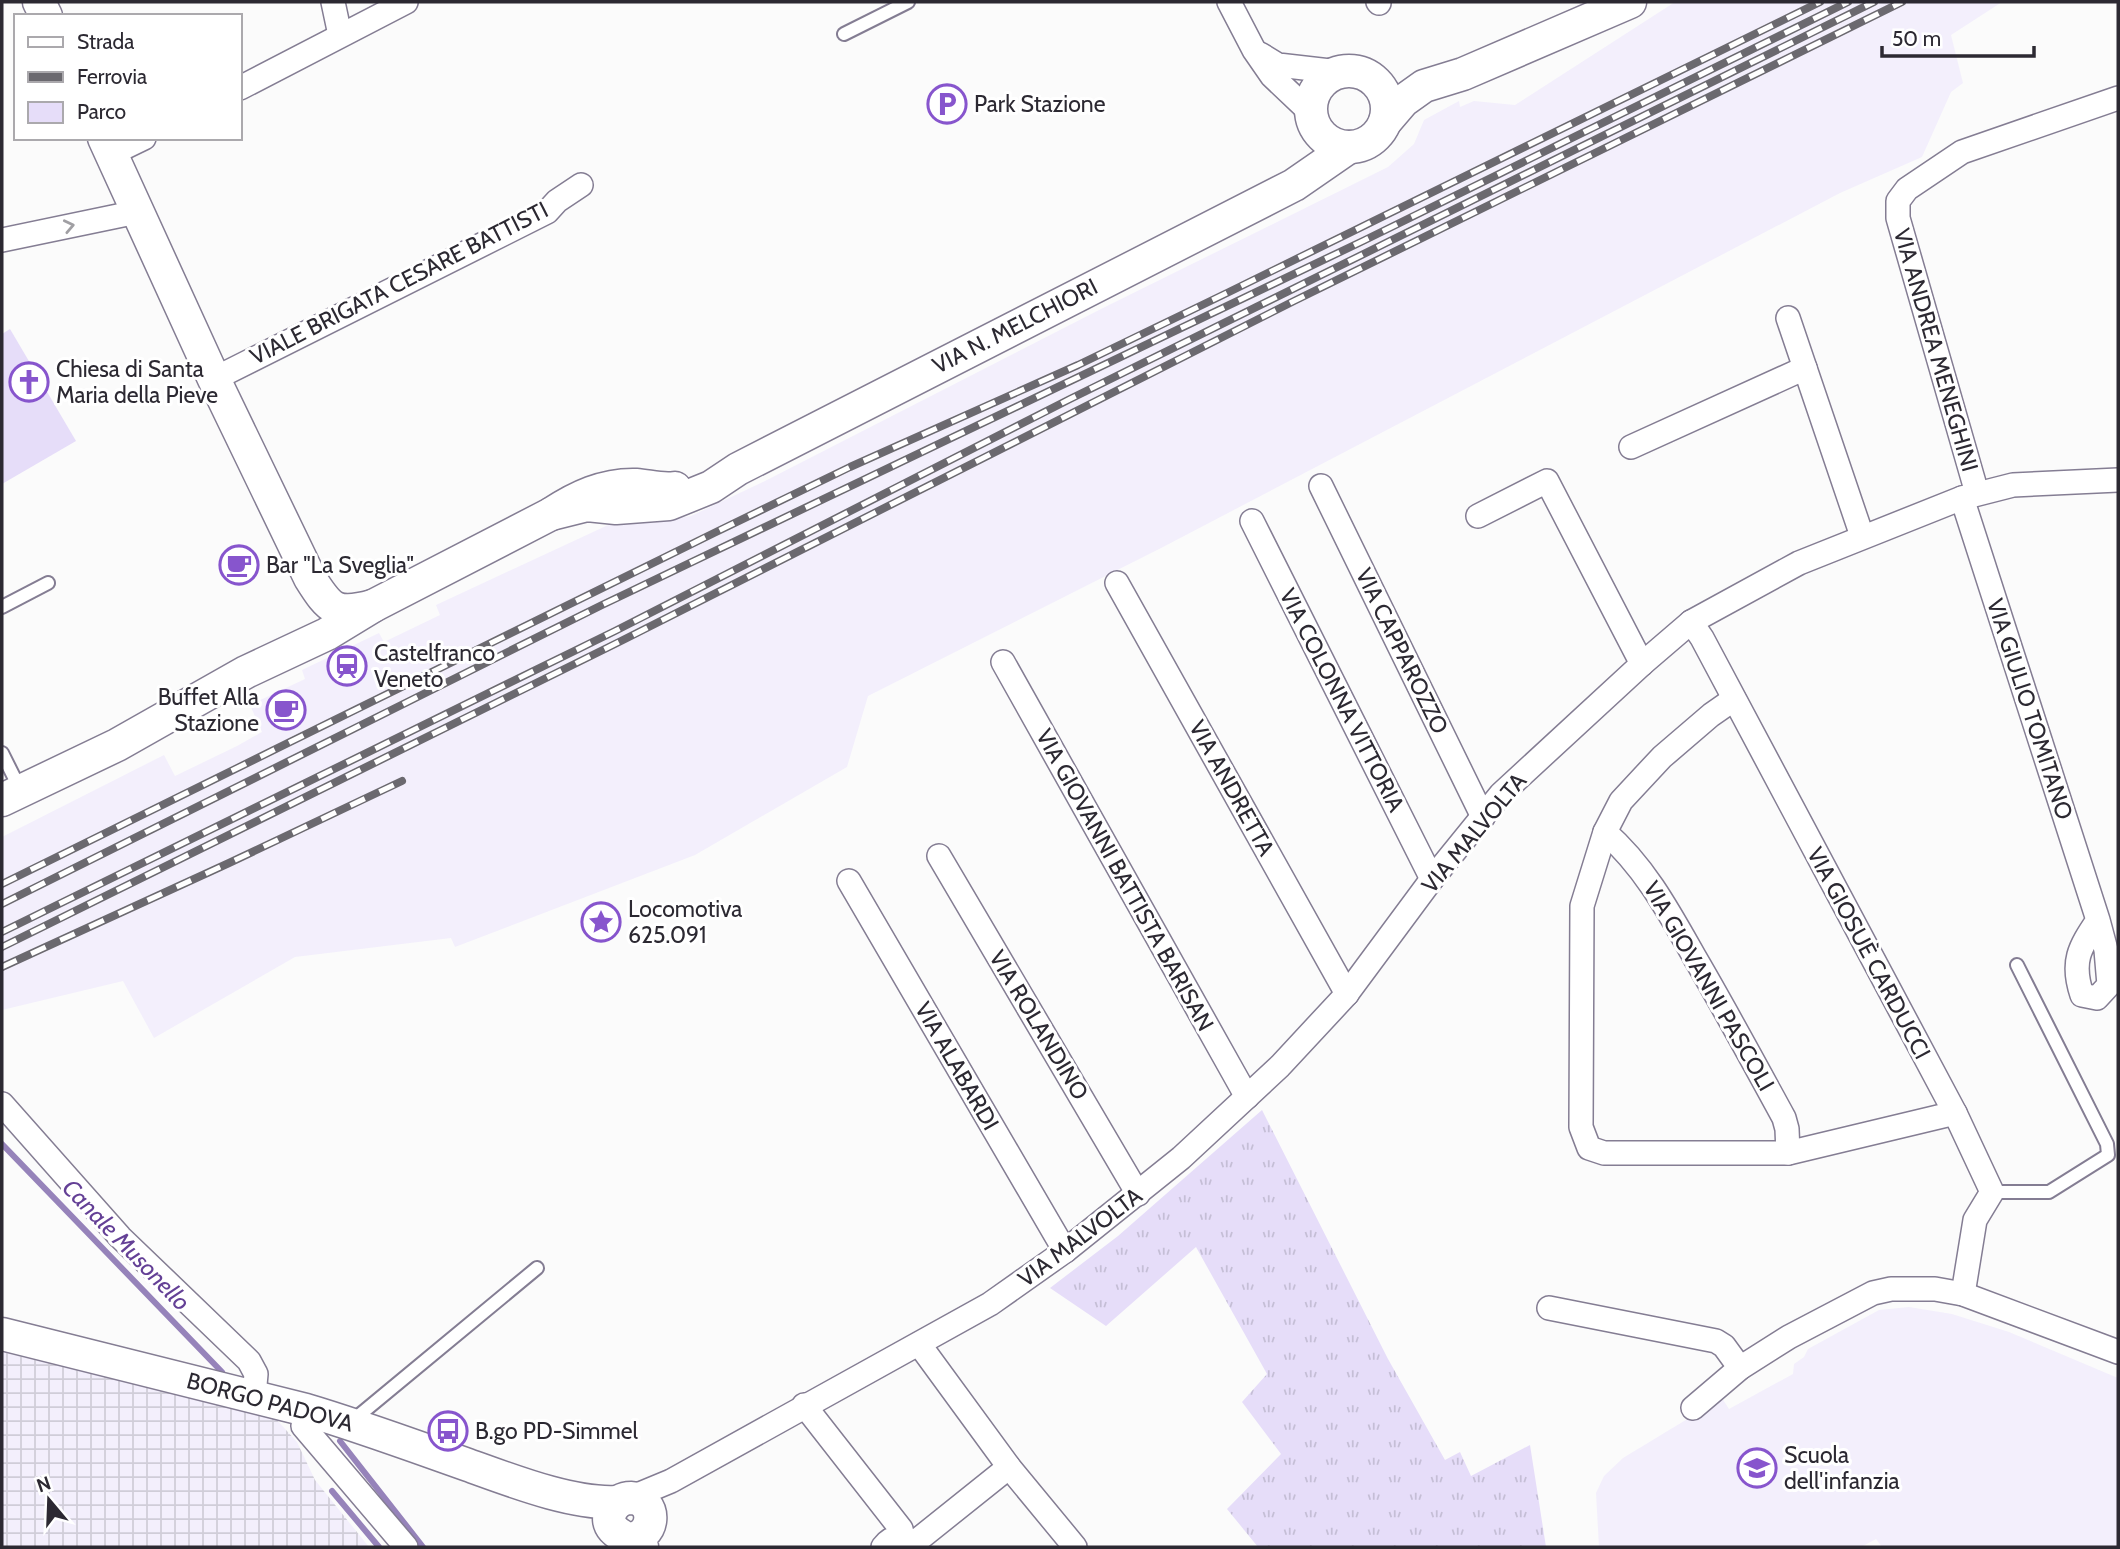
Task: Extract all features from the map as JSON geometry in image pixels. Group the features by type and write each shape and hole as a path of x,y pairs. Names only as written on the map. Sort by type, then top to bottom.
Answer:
{"street":[{"path":"333,2 340,35"},
{"path":"242,87 406,2"},
{"path":"1229,2 1254,50 1272,76 1331,142 1349,147 1358,146 1374,137 1403,101 1424,86"},
{"path":"1254,50 1278,65 1339,72 1357,71 1398,86 1424,86 1463,74 1630,2"},
{"path":"1294,185 1312,159 1314,92 1329,76 1339,72"},
{"path":"1374,79 1385,94 1385,122"},
{"name":"VIA ANDREA MENEGHINI","path":"1970,495 1898,218 1898,201 1906,189 1920,178 1962,152 2118,99"},
{"path":"135,140 107,146 214,379 310,578 327,604"},
{"name":"VIA N. MELCHIORI","path":"11,796 117,745 576,498 599,489 632,485 666,489 695,486 736,470 1294,185 1349,147"},
{"name":"VIALE BRIGATA CESARE BATTISTI","path":"214,379 547,212 557,201 581,185"},
{"path":"2,240 137,212"},
{"path":"1788,318 1862,536"},
{"path":"1631,446 1805,368"},
{"name":"VIA MALVOLTA","path":"635,1525 671,1481 990,1304 1065,1251 1138,1194 1247,1097 1347,993 1501,794 1691,622 1799,563 1970,495 2031,483 2118,480"},
{"path":"1478,516 1547,481 1642,664"},
{"name":"VIA CAPPAROZZO","path":"1321,486 1483,817"},
{"name":"VIA GIULIO TOMITANO","path":"1970,495 2098,920"},
{"name":"VIA COLONNA VITTORIA","path":"1252,521 1433,879"},
{"name":"VIA ANDRETTA","path":"1116,583 1347,993"},
{"name":"VIA N. MELCHIORI","path":"291,649 309,633 327,604 338,611 347,612 373,606"},
{"name":"VIA GIOSUÈ CARDUCCI","path":"1691,622 1955,1114 1992,1192"},
{"name":"VIA GIOVANNI BATTISTA BARISAN","path":"1003,662 1247,1097"},
{"path":"1734,699 1662,757 1621,801 1605,832 1582,906 1581,1127 1589,1148 1604,1153 1788,1153 1955,1114"},
{"name":"VIA GIOVANNI PASCOLI","path":"1605,832 1640,867 1706,977 1784,1118 1788,1153"},
{"name":"VIA ROLANDINO","path":"939,856 1138,1194"},
{"name":"VIA ALABARDI","path":"849,881 1065,1251"},
{"path":"2,1104 120,1237 248,1361 256,1374 254,1395"},
{"path":"1963,1294 1975,1220 1992,1192"},
{"path":"1693,1408 1740,1368 1788,1337 1873,1293 1911,1287 1963,1294 2118,1352"},
{"path":"1549,1308 1716,1340 1724,1346 1740,1368"},
{"name":"BORGO PADOVA","path":"2,1334 254,1395 350,1423 533,1487 581,1510 635,1525"},
{"path":"919,1344 1009,1467 1074,1547"},
{"path":"804,1405 901,1529 904,1544 1009,1467"},
{"path":"306,1410 303,1426 406,1547"}],"lane":[{"path":"844,34 908,2"},
{"path":"2,607 48,583"},
{"path":"2,753 11,796"},
{"path":"1992,1192 2049,1192 2108,1155 2107,1144 2017,965"},
{"path":"350,1423 537,1268"}],"shaded area":[{"path":"1675,2 2002,2 1951,35 1963,83 1951,92 1922,157 1840,193 1163,547 868,696 847,767 695,855 455,947 451,938 295,957 154,1038 123,981 2,1010 2,837 164,755 175,776 237,746 262,732 250,705 305,679 302,670 379,633 384,642 440,615 436,605 606,526 622,520 650,523 691,516 765,481 1101,309 1388,167 1414,144 1424,120 1459,101 1460,107 1474,101 1515,105"},
{"path":"1909,1307 1952,1314 2009,1332 2118,1378 2118,1547 1882,1547 1876,1539 1861,1547 1599,1547 1596,1493 1604,1476 1623,1458 1722,1398 1729,1409 1793,1374 1794,1364 1804,1357 1808,1349 1879,1310"},
{"path":"2,1352 276,1419 297,1442 315,1480 369,1547 2,1547"}],"green space":[{"name":"Chiesa di Santa Maria della Pieve","path":"10,329 76,441 2,484 2,334"},
{"path":"1262,1110 1388,1359 1445,1460 1460,1452 1471,1476 1530,1445 1546,1547 1258,1547 1227,1509 1281,1454 1242,1402 1267,1374 1196,1247 1106,1326 1050,1288 1118,1236"}],"waterway":[{"name":"Canale Musonello","path":"2,1144 222,1372"},
{"path":"340,1441 423,1547"},
{"name":"Canale Musonello","path":"332,1491 379,1547"}],"railway":[{"path":"2,884 850,467 1078,365 1820,2"},
{"path":"2,904 602,605 1365,240 1848,2"},
{"path":"2,932 615,631 1070,399 1874,2"},
{"path":"2,947 621,641 1294,301 1902,2"},
{"path":"2,967 402,781"}],"place":[{"name":"Park Stazione","path":"947,104"},
{"name":"Chiesa di Santa Maria della Pieve","path":"29,382"},
{"name":"Bar \"La Sveglia\"","path":"239,565"},
{"name":"Castelfranco Veneto","path":"347,666"},
{"name":"Buffet Alla Stazione","path":"286,710"},
{"name":"Locomotiva 625.091","path":"601,922"},
{"name":"B.go PD-Simmel","path":"448,1431"},
{"name":"Scuola dell'infanzia","path":"1757,1468"}]}
